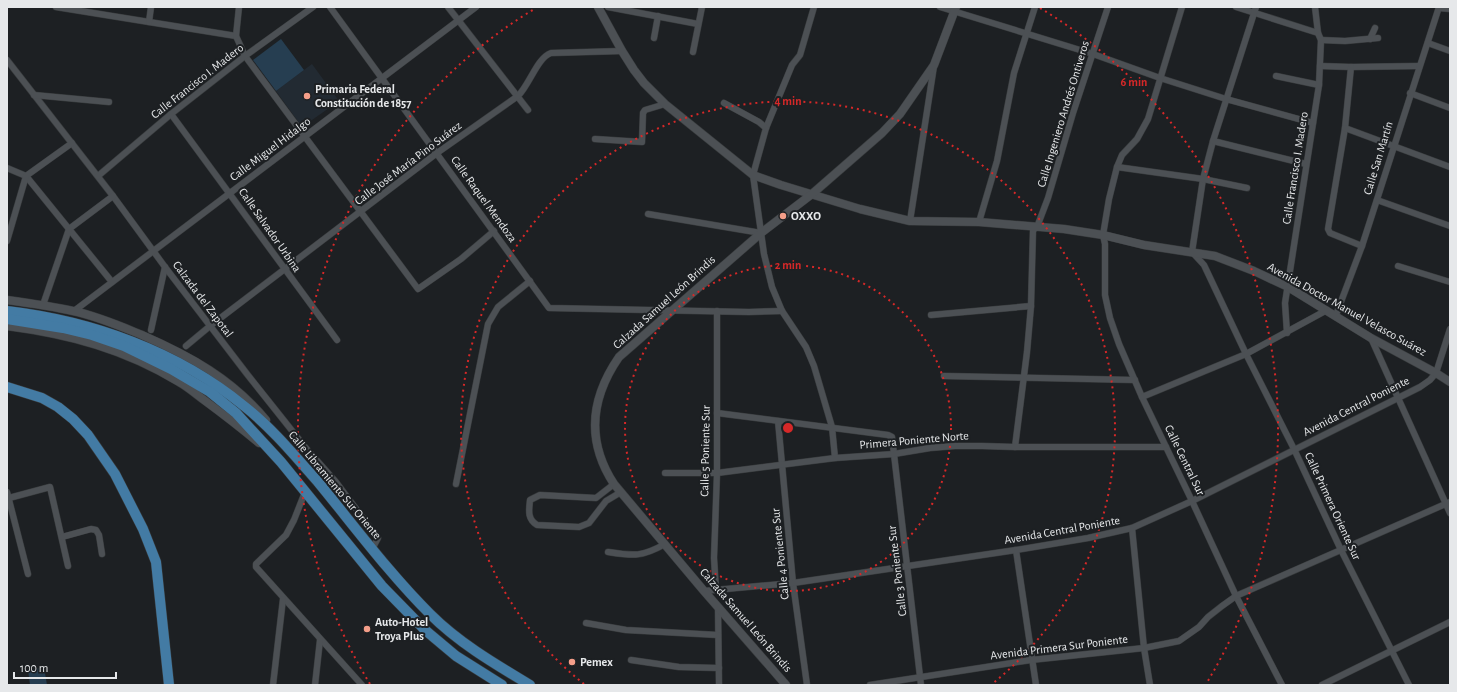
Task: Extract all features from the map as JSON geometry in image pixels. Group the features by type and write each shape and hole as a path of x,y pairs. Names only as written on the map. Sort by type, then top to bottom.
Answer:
{"main road":[{"name":"Calle Libramiento Sur Oriente","path":"7,311 34,314 99,329 173,359 199,374 244,406 290,449 388,569 431,615 483,656 530,685"},
{"path":"7,319 63,328 92,335 124,346 171,369 210,392 236,413 281,462 382,586 425,630 456,656 502,685"},
{"path":"7,387 42,398 58,407 68,415 88,435 115,474 143,530 156,562 169,685"}],"street":[{"path":"59,7 236,36"},
{"path":"149,22 151,7"},
{"path":"239,7 236,36 245,56 418,289 461,259 494,231"},
{"name":"Calle Francisco I. Madero","path":"98,176 171,114 245,56 313,7"},
{"name":"Calle Raquel Mendoza","path":"330,7 549,308 672,310"},
{"path":"448,7 528,110"},
{"name":"Calle Miguel Hidalgo","path":"74,311 476,7"},
{"name":"Avenida Doctor Manuel Velasco Suárez","path":"598,7 622,51 641,79 665,104 753,175 781,185 910,221 980,222 1064,229 1103,235 1144,245 1215,256 1288,287 1336,315 1371,338 1450,382"},
{"path":"608,7 698,24"},
{"path":"693,52 702,7"},
{"path":"814,7 800,55 792,65 766,128 753,175 761,233 772,287 782,311 806,347 814,366 832,427 835,458"},
{"path":"940,7 956,9 1027,34 1226,99 1313,123"},
{"path":"980,222 997,161 1014,73 1035,7"},
{"name":"Calle Ingeniero Andrés Ontiveros","path":"1031,306 1033,230 1037,227 1048,198 1073,113 1108,7"},
{"name":"Calle Central Sur","path":"1182,7 1148,119 1137,139 1122,155 1117,168 1109,199 1103,235 1106,244 1105,295 1110,318 1119,344 1142,397 1236,596 1282,685"},
{"path":"1236,7 1254,14 1318,32"},
{"path":"1192,252 1203,179 1213,141 1256,7"},
{"name":"Calle Francisco I. Madero","path":"1287,333 1285,303 1319,85 1321,40 1318,32 1315,7"},
{"path":"1439,7 1450,9"},
{"name":"Calle San Martín","path":"1336,315 1362,246 1410,93 1439,7"},
{"name":"Calzada Samuel León Brindis","path":"786,685 614,484 607,473 596,443 594,420 597,401 609,372 619,357 761,233 812,194 882,133 900,114 934,65 956,9"},
{"path":"654,38 658,16"},
{"path":"1370,39 1375,28"},
{"path":"1321,40 1346,42 1378,38"},
{"path":"1428,43 1450,51"},
{"name":"Calle José María Pino Suárez","path":"186,346 210,326 437,154 518,96 525,90 542,59 547,55 552,53 622,51"},
{"name":"Calzada del Zapotal","path":"7,60 98,176 247,374 305,447 336,482 378,538 372,549"},
{"path":"910,221 934,65"},
{"path":"1320,66 1419,66"},
{"path":"1351,67 1345,128 1328,229 1330,233 1362,246"},
{"path":"1276,76 1319,85"},
{"path":"1410,93 1450,108"},
{"path":"34,95 109,102"},
{"path":"724,103 759,122 766,128"},
{"path":"595,139 642,142 643,113 645,110 665,104"},
{"name":"Calle Salvador Urbina","path":"171,114 230,193 284,270 337,340"},
{"path":"1345,128 1450,167"},
{"path":"1213,141 1306,164"},
{"path":"7,241 26,176 72,143"},
{"path":"7,168 26,176 112,282"},
{"path":"1117,168 1203,179 1247,188"},
{"path":"43,305 69,229 113,196"},
{"path":"1377,200 1450,226"},
{"path":"648,214 761,233"},
{"name":"Calle Primera Oriente Sur","path":"1192,252 1204,265 1246,354 1294,449 1341,550 1409,685"},
{"path":"1398,266 1450,282"},
{"path":"151,330 165,267"},
{"path":"456,484 488,324 498,307 530,281"},
{"path":"7,300 74,311 99,318 178,351 228,383 254,405 290,449"},
{"path":"931,315 1031,306 1015,447"},
{"path":"672,310 717,312 782,311"},
{"path":"1142,397 1246,354 1327,310"},
{"name":"Calle 5 Poniente Sur","path":"716,590 714,558 717,472 717,312"},
{"path":"7,326 64,335 87,341 120,352 166,374 181,383 233,421 281,462"},
{"path":"1436,373 1450,329"},
{"path":"1371,338 1448,503 1450,513"},
{"name":"Avenida Central Poniente","path":"704,591 793,583 1016,550 1088,538 1132,528 1192,501 1398,397 1430,380 1436,373"},
{"path":"944,376 1135,380"},
{"path":"717,412 832,427"},
{"name":"Calle 4 Poniente Sur","path":"778,421 793,583 807,685"},
{"name":"Calle 3 Poniente Sur","path":"832,427 888,435 892,437 922,685"},
{"name":"Primera Poniente Norte","path":"664,473 717,472 835,458 894,454 930,448 955,446 1166,447"},
{"path":"614,484 596,498 540,495 530,500 529,514 532,522 537,525 579,527 589,523 606,501 621,492"},
{"path":"28,574 8,495 50,487 68,566"},
{"path":"305,492 294,520 286,535 256,564 256,567 360,684"},
{"name":"Avenida Primera Sur Poniente","path":"870,685 1031,660 1144,648 1179,641 1199,627 1208,617 1236,596 1448,503"},
{"path":"356,530 366,522"},
{"path":"1132,528 1144,648 1150,685"},
{"path":"62,537 92,529 96,530 102,554"},
{"path":"608,552 627,555 640,555 651,552 665,544"},
{"path":"1016,550 1031,660 1036,685"},
{"path":"273,685 283,599"},
{"path":"718,607 719,685"},
{"path":"586,622 626,630 718,635"},
{"path":"1322,685 1450,622"},
{"path":"315,685 320,640"},
{"path":"630,660 679,667 719,668"}],"shaded area":[{"path":"281,39 304,70 276,91 253,60"},
{"name":"Primaria Federal Constitución de 1857","path":"312,64 339,101 302,127 276,91"},
{"path":"44,667 47,685 30,685 28,670"}],"place":[{"name":"Primaria Federal Constitución de 1857","path":"307,96"},
{"name":"OXXO","path":"783,216"},
{"name":"Auto-Hotel Troya Plus","path":"367,629"},
{"name":"Pemex","path":"572,662"}]}
